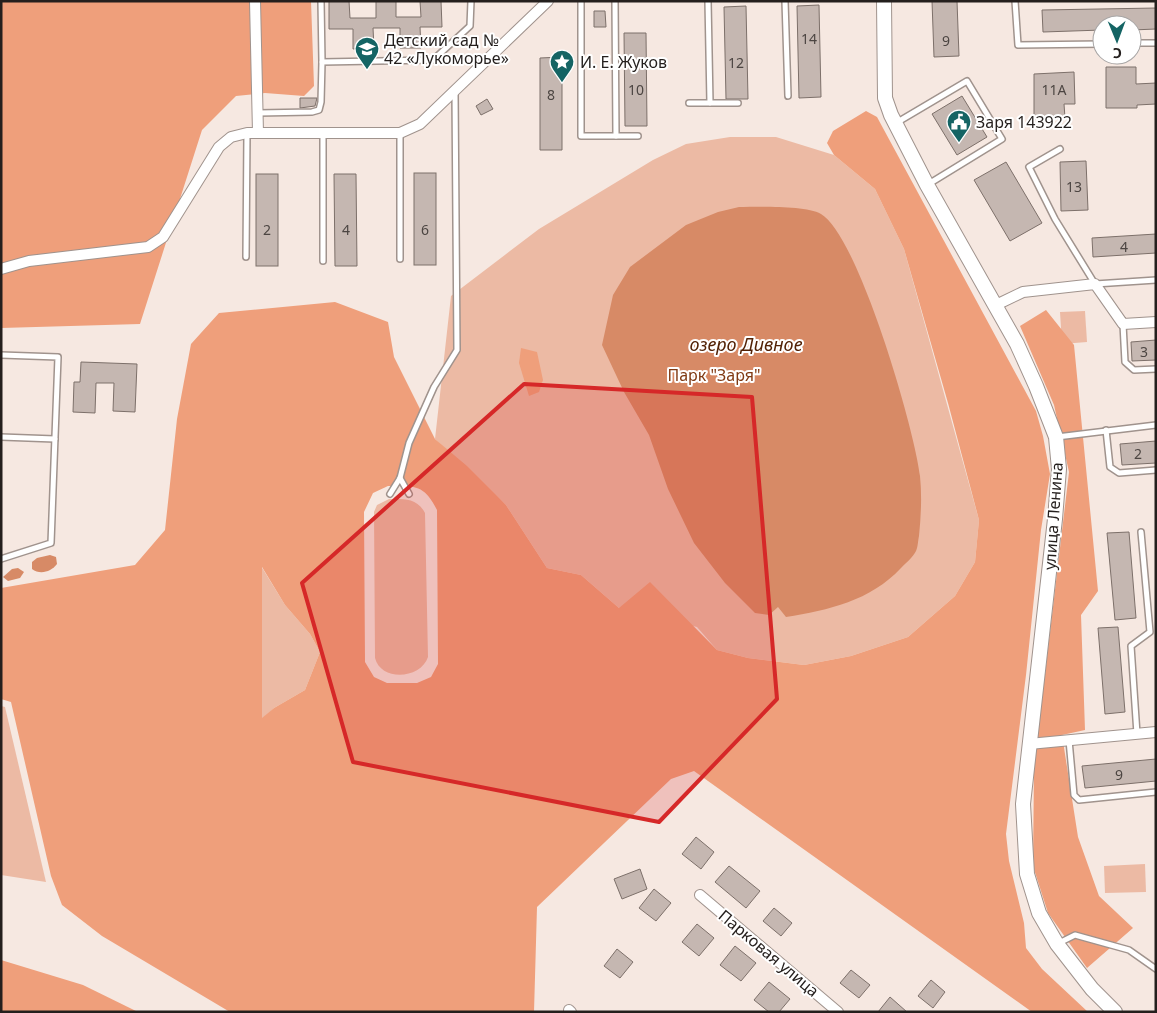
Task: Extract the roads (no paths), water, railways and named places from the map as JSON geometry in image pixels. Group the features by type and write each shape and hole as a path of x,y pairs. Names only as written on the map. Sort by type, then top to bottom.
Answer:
{"street":[{"path":"255,1 258,133"},
{"path":"1,269 29,261 148,247 163,237 219,147 232,137 246,133 400,133 420,124 548,1"},
{"name":"улица Ленина","path":"884,1 885,98 895,123 927,185 996,305 1036,386 1056,437 1060,470 1023,804 1027,874 1039,913 1057,944 1092,989 1115,1012"},
{"path":"996,305 1023,292 1094,284 1123,324 1156,322"},
{"path":"1029,744 1156,732"},
{"name":"Парковая улица","path":"700,895 838,1012"}],"lane":[{"path":"258,113 312,112 319,110 322,62 320,1"},
{"path":"322,62 433,60 470,26 471,1"},
{"path":"581,1 581,136 638,136"},
{"path":"616,1 616,136"},
{"path":"708,1 710,103"},
{"path":"785,1 788,96"},
{"path":"1015,1 1018,45 1092,44"},
{"path":"1142,43 1156,43"},
{"path":"895,123 967,81 1002,140 927,185"},
{"path":"390,494 400,478 409,443 434,388 457,350 455,91"},
{"path":"689,104 738,103"},
{"path":"246,133 246,256"},
{"path":"323,133 323,260"},
{"path":"400,133 400,259"},
{"path":"1060,149 1029,167 1055,219 1094,284 1156,280"},
{"path":"1123,324 1125,362 1134,370 1156,369"},
{"path":"1,355 58,357 51,543 1,559"},
{"path":"1056,437 1156,425"},
{"path":"1106,430 1110,468 1119,473 1156,470"},
{"path":"1,437 55,439"},
{"path":"400,478 409,494"},
{"path":"1137,734 1131,646 1150,632 1141,532"},
{"path":"1069,740 1074,795 1079,800 1156,792"},
{"path":"1057,944 1075,934 1129,950 1156,969"}],"water":[{"name":"озеро Дивное","path":"739,207 781,207 814,211 821,214 836,229 867,294 882,336 908,419 920,476 919,536 916,551 909,560 876,589 862,596 833,607 786,617 778,607 769,615 755,613 725,583 694,543 668,489 649,435 624,392 602,345 613,295 630,267 686,225 718,212"},
{"path":"50,555 56,557 57,564 52,569 38,572 32,569 32,562 37,558"},
{"path":"18,568 24,572 20,578 8,581 3,577 12,569"}],"place":[{"name":"Детский сад № 42 «Лукоморье»","path":"367,70"},
{"name":"И. Е. Жуков","path":"562,83"},
{"name":"Заря 143922","path":"959,143"}],"park label":[{"name":"Парк \"Заря\"","path":"714,375"}]}
